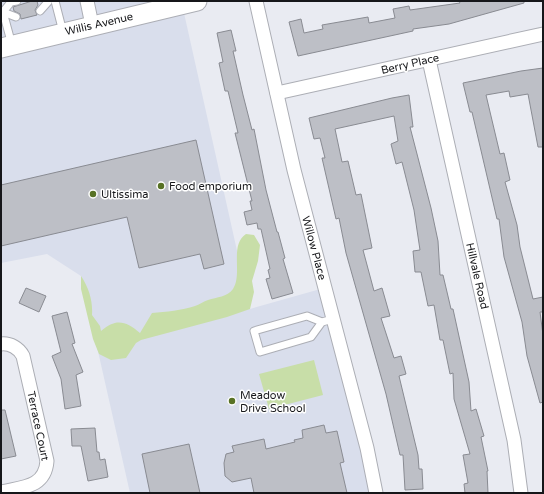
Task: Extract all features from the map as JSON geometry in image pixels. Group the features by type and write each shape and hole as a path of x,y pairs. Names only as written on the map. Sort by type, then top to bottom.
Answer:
{"main road":[{"name":"Willis Avenue","path":"7,46 197,1"}],"street":[{"path":"87,1 92,25"},
{"name":"Willow Place","path":"256,1 328,321 367,448 376,493"},
{"name":"Berry Place","path":"277,93 543,34"},
{"name":"Hillvale Road","path":"429,60 514,440 521,493"},
{"name":"Terrace Court","path":"1,344 12,346 20,351 23,356 47,461 43,477 37,483 1,492"}],"lane":[{"path":"2,11 11,2 17,1"},
{"path":"40,11 50,1 63,32"},
{"path":"2,11 16,17"},
{"path":"2,11 7,46"},
{"path":"307,316 328,321 311,337 260,352 254,331 307,316"}],"shaded area":[{"path":"1,1 196,1 182,4 250,309 324,288 376,493 130,493 81,276 47,254 1,263"}],"green space":[{"path":"246,234 254,235 260,245 258,261 252,281 254,292 250,309 227,317 141,340 136,343 126,358 111,360 99,354 93,339 81,289 81,276 90,295 92,315 100,326 101,331 111,324 121,323 130,326 140,333 152,313 174,311 190,307 231,292 236,283 238,245"},
{"path":"314,360 323,395 269,409 259,374"}],"building":[{"path":"32,1 37,1 38,5 35,10 37,15 21,19 20,14 14,11 13,7"},
{"path":"459,1 524,1 524,3 449,24 413,29 413,31 298,56 289,22 301,19 304,33 323,29 322,25 368,17 369,23 395,18 393,9 409,6 410,10 460,3"},
{"path":"231,30 236,51 233,51 243,95 252,130 254,129 266,190 293,293 272,299 266,279 270,278 268,270 270,269 261,229 258,229 257,223 247,225 244,212 252,210 250,201 252,201 235,133 238,133 228,91 225,91 219,63 223,62 217,33"},
{"path":"543,68 543,147 538,147 528,94 510,97 509,91 486,95 500,154 504,153 510,180 505,182 517,225 520,247 533,299 543,297 543,312 540,312 543,335 543,402 540,403 527,356 522,322 504,257 499,219 497,219 472,112 470,112 463,83"},
{"path":"409,95 413,127 410,127 438,241 440,275 443,275 451,309 453,309 469,382 471,411 476,409 484,436 481,437 488,471 488,493 465,493 464,484 468,483 463,455 470,454 454,399 453,373 450,374 443,340 440,340 434,305 428,306 421,272 415,272 413,251 420,250 414,210 402,162 396,164 391,144 398,141 394,116 335,129 342,162 348,161 356,195 361,194 372,248 363,250 374,291 382,288 390,316 381,318 394,358 401,356 406,374 399,376 418,455 419,469 422,469 423,489 405,490 403,455 400,455 386,394 346,253 339,218 336,219 322,158 325,158 320,138 314,139 309,118"},
{"path":"196,140 224,264 204,269 200,254 139,268 127,217 1,246 1,185"},
{"path":"26,288 46,296 39,312 19,303"},
{"path":"67,312 75,343 72,344 83,372 76,375 81,406 65,409 61,379 52,356 61,352 52,316"},
{"path":"1,410 5,410 16,456 1,459"},
{"path":"324,425 326,433 337,431 344,462 340,463 347,493 254,493 251,478 232,482 225,476 224,463 226,454 234,452 232,446 264,439 266,449 295,442 294,440 303,438 302,430"},
{"path":"95,428 97,452 99,452 100,460 105,459 108,477 88,481 81,446 72,446 71,429"},
{"path":"189,444 200,493 150,493 142,454"}],"place":[{"name":"Food emporium","path":"161,186"},
{"name":"Ultissima","path":"93,194"},
{"name":"Meadow Drive School","path":"232,401"}]}
